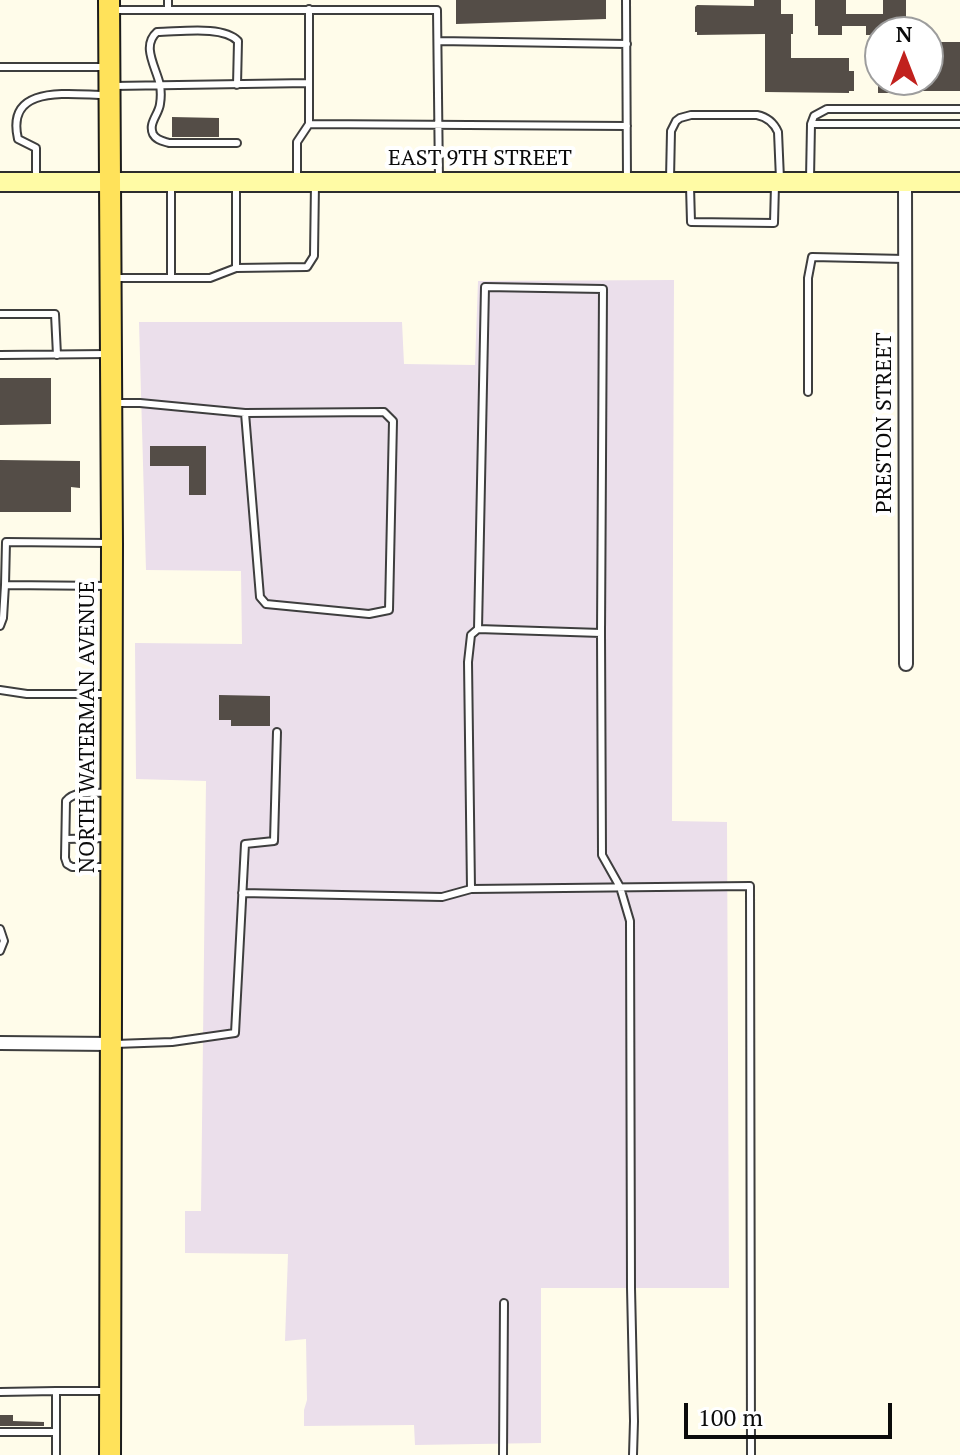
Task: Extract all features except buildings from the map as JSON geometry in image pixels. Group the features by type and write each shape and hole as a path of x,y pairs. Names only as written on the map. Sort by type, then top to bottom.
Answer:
{"main road":[{"name":"NORTH WATERMAN AVENUE","path":"109,5 112,354 110,1455"}],"street":[{"name":"EAST 9TH STREET","path":"0,182 960,182"},
{"name":"PRESTON STREET","path":"905,182 906,664"},
{"path":"0,1043 111,1044"}],"lane":[{"path":"168,0 168,10"},
{"path":"437,0 439,183"},
{"path":"626,0 627,183"},
{"path":"109,5 168,10 437,10"},
{"path":"111,278 210,278 236,268 307,267 314,256 306,183 297,142 309,124 309,9"},
{"path":"237,85 238,41 233,36 222,32 157,32 151,38 149,49 160,86 160,108 152,124 153,133 159,140 169,143 237,143"},
{"path":"438,41 627,44"},
{"path":"0,67 109,83 160,86 309,83"},
{"path":"36,183 36,148 18,139 15,121 18,112 39,95 109,83"},
{"path":"810,182 811,124 814,116 827,109 960,109"},
{"path":"670,182 671,131 680,118 691,115 757,115 776,127 780,138 774,223 691,222 690,182"},
{"path":"309,124 627,126"},
{"path":"811,124 960,124"},
{"path":"171,183 171,278"},
{"path":"236,183 236,268"},
{"path":"808,392 808,278 812,257 905,259"},
{"path":"478,629 485,287 603,289 602,855 620,887 630,921 633,1455"},
{"path":"0,314 55,314 57,355"},
{"path":"0,355 112,354"},
{"path":"112,403 245,413 384,412 393,421 389,610 369,614 266,604 260,597 245,413"},
{"path":"0,626 3,618 6,542 112,543"},
{"path":"5,585 112,586"},
{"path":"471,889 468,662 471,635 478,629 601,633"},
{"path":"0,690 27,694 112,694"},
{"path":"111,1044 172,1042 235,1033 245,844 274,841 277,732"},
{"path":"112,793 77,794 68,798 65,858 72,867 112,867"},
{"path":"66,839 112,838"},
{"path":"242,893 442,897 471,889 750,886 751,1455"},
{"path":"0,929 4,941 0,951"},
{"path":"503,1455 504,1303"},
{"path":"56,1391 56,1455"},
{"path":"0,1392 110,1391"},
{"path":"0,1432 56,1432"}],"shaded area":[{"path":"674,280 672,821 727,822 729,1288 541,1288 541,1443 415,1445 414,1425 304,1426 307,1400 306,1339 285,1341 288,1254 185,1253 185,1211 201,1211 206,781 136,779 135,643 242,644 241,571 146,570 139,322 402,322 404,364 475,365 478,281"}]}
